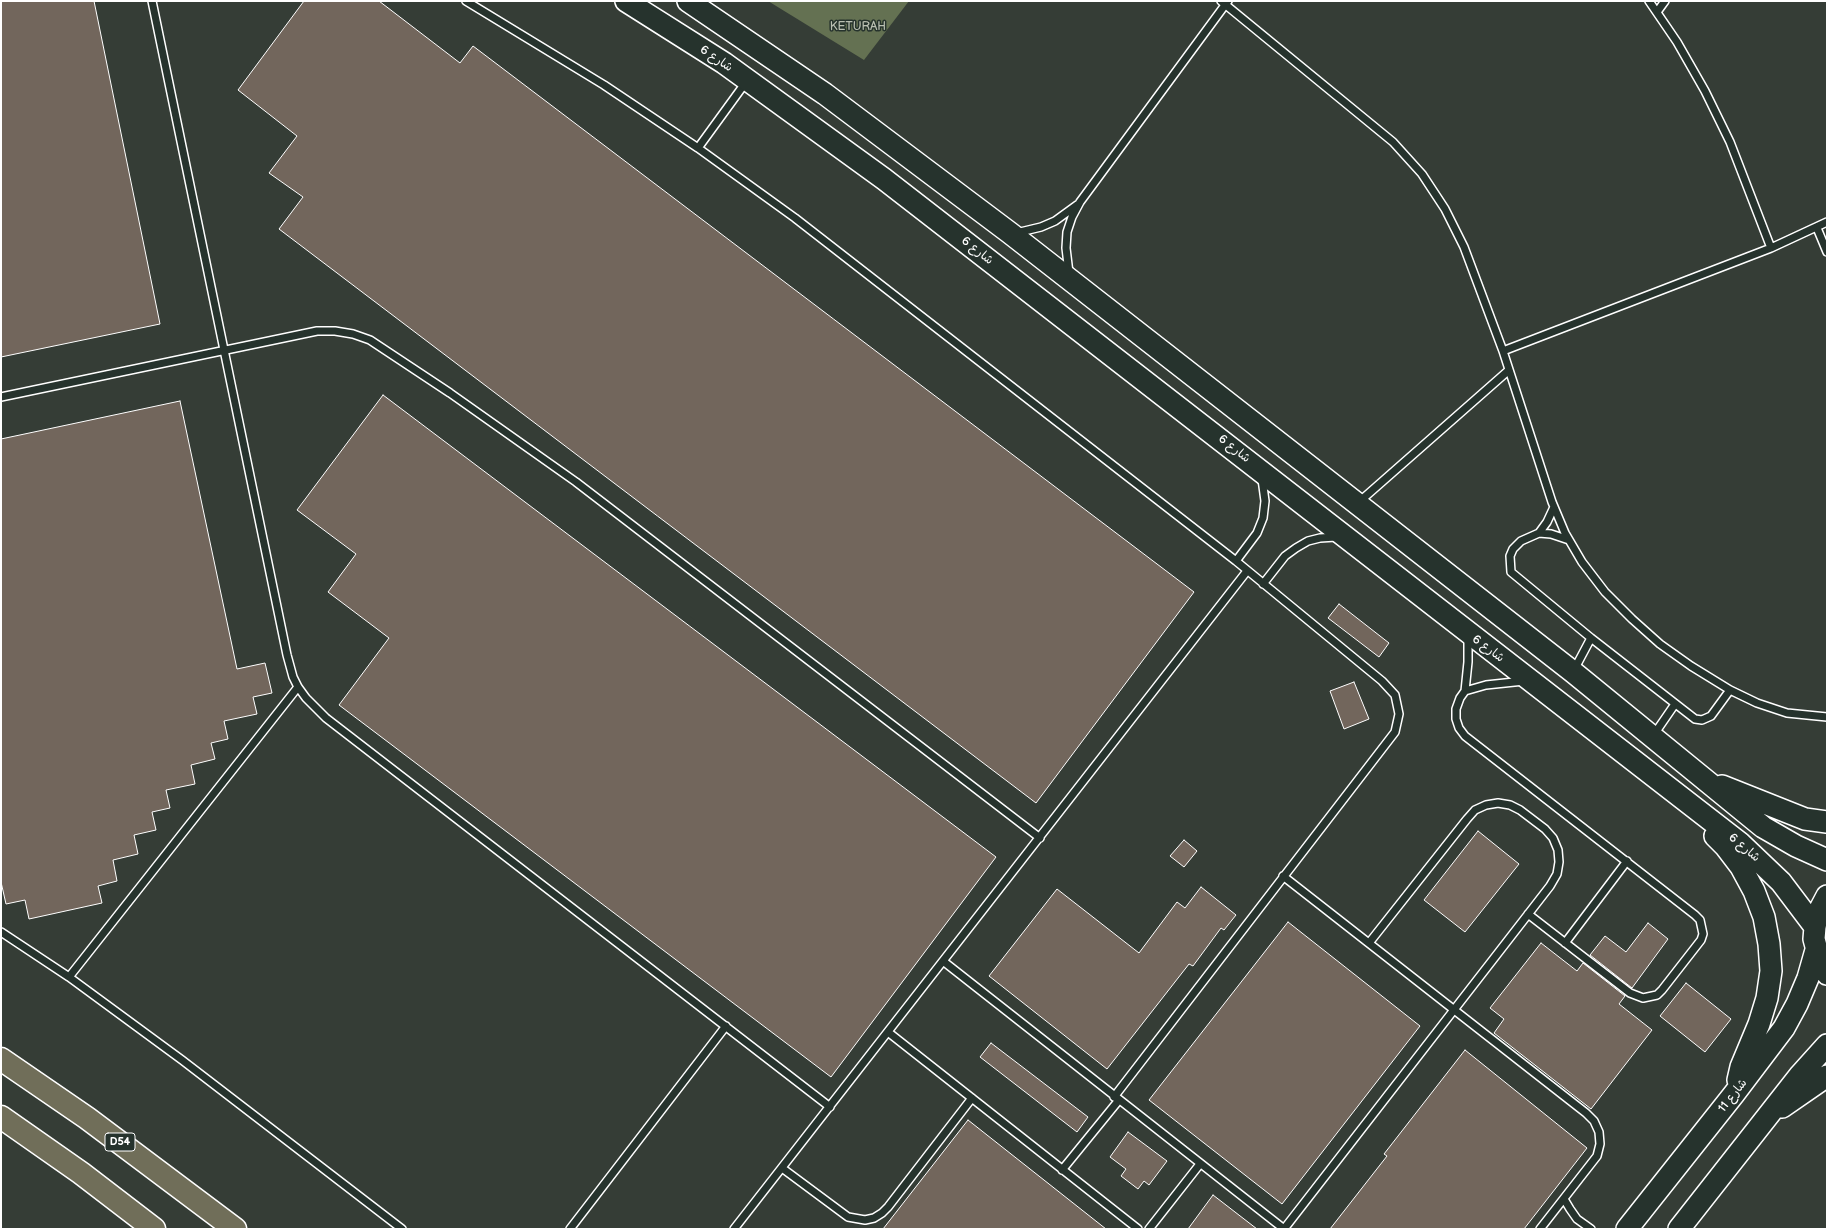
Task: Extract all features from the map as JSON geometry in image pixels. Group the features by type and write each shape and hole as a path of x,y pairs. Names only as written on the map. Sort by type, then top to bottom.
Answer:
{"main road":[{"name":"D54","path":"1,1059 87,1118 235,1229"},
{"path":"1,1117 81,1173 154,1229"}],"street":[{"name":"شارع 6","path":"626,1 747,80 884,179 1260,469 1468,633 1740,843 1781,882 1814,927"},
{"path":"688,1 825,94 1010,233 1573,672 1763,826 1796,846 1827,860"},
{"path":"1708,780 1805,819 1827,822"},
{"path":"1684,801 1725,846 1741,868 1754,891 1761,910 1769,944 1770,971 1767,998 1759,1024 1742,1067 1734,1094"},
{"path":"1827,896 1818,913 1814,927 1816,950 1821,965 1827,974"},
{"name":"شارع 11","path":"1627,1229 1734,1094 1784,1028 1797,1004 1808,978 1816,950"},
{"path":"1679,1229 1800,1074 1827,1045"},
{"path":"1768,1116 1827,1076"}],"lane":[{"path":"152,1 288,661 298,687 306,698 326,718 830,1107"},
{"path":"466,1 604,85 698,148 801,223 1236,561 1382,681 1395,696 1399,714 1395,732 1382,751 1283,876 1062,1170"},
{"path":"1649,1 1705,91 1730,142 1770,248"},
{"path":"1657,12 1665,1"},
{"path":"1071,280 1067,265 1067,232 1072,217 1080,202 1225,2 1393,142 1422,174 1445,209 1464,247 1503,351 1540,470 1554,507 1569,540 1582,562 1606,592 1632,619 1660,644 1685,662 1730,690 1757,703 1787,713 1827,717"},
{"path":"698,148 747,80"},
{"path":"1010,233 1041,227 1068,213 1080,202"},
{"path":"1503,351 1770,248 1817,228 1827,222"},
{"path":"1817,228 1827,252"},
{"path":"1,397 305,333 329,331 353,334 370,340 514,437 576,482 1040,838"},
{"path":"1357,503 1509,370"},
{"path":"1236,561 1257,533 1263,518 1265,501 1260,469"},
{"path":"1539,533 1547,522 1554,507"},
{"path":"1569,540 1551,534 1539,533 1521,541 1513,549 1510,556 1511,572 1590,638 1695,719 1702,720 1711,716 1730,690"},
{"path":"1263,584 1285,556 1308,541 1334,536 1347,538"},
{"path":"734,1229 1247,571"},
{"path":"1468,633 1468,662 1465,691 1460,698 1456,714 1459,728 1465,736 1628,861 1700,920 1703,934 1697,946 1662,990 1657,995 1643,998 1630,993 1528,914"},
{"path":"1573,672 1590,638"},
{"path":"1465,691 1486,684 1508,681 1530,681"},
{"path":"69,977 298,687"},
{"path":"1653,736 1674,704"},
{"path":"944,961 1284,1229 1550,886 1557,874 1559,862 1558,850 1553,838 1545,829 1520,810 1510,805 1498,803 1486,805 1475,810 1368,943"},
{"path":"1566,943 1628,861"},
{"path":"1283,876 1586,1113 1594,1122 1598,1132 1600,1144 1597,1156 1540,1229"},
{"path":"1,932 69,977 182,1060 402,1229"},
{"path":"570,1229 726,1026"},
{"path":"888,1032 1138,1229"},
{"path":"782,1168 848,1217 865,1220 874,1218 888,1207 972,1098"},
{"path":"1149,1229 1200,1164"},
{"path":"1564,1199 1577,1219 1591,1229"}],"green space":[{"name":"KETURAH","path":"768,1 909,1 864,60"}],"building":[{"path":"1,1 94,1 160,324 1,357"},
{"path":"304,1 379,1 460,63 473,46 1194,592 1036,803 279,229 303,197 269,173 297,136 238,90"},
{"path":"383,395 996,857 831,1077 339,705 389,638 328,592 356,554 297,510"},
{"path":"180,401 237,669 265,663 272,693 253,697 257,714 224,721 228,739 211,743 215,759 191,765 195,784 166,790 170,808 152,812 156,830 134,835 138,854 113,860 117,881 98,886 102,903 29,919 25,900 6,904 1,882 1,439"},
{"path":"1339,604 1389,643 1379,657 1328,618"},
{"path":"1354,682 1369,719 1344,729 1330,691"},
{"path":"1478,831 1519,864 1465,932 1424,900"},
{"path":"1184,840 1197,851 1184,867 1170,856"},
{"path":"1201,887 1236,915 1224,930 1221,928 1193,966 1189,964 1107,1069 989,976 1057,889 1139,953 1177,902 1185,908"},
{"path":"1288,922 1420,1026 1282,1204 1149,1100"},
{"path":"1648,923 1668,939 1632,988 1590,955 1605,936 1626,952"},
{"path":"1541,943 1577,971 1583,963 1625,996 1619,1004 1652,1030 1591,1109 1494,1033 1504,1019 1490,1008"},
{"path":"1686,983 1731,1019 1705,1052 1660,1016"},
{"path":"991,1043 1088,1117 1077,1132 980,1057"},
{"path":"1465,1050 1587,1148 1524,1229 1330,1229 1387,1156 1384,1154"},
{"path":"968,1120 1106,1229 883,1229"},
{"path":"1128,1132 1167,1161 1149,1185 1144,1181 1138,1189 1121,1176 1126,1169 1110,1157"},
{"path":"1213,1195 1257,1229 1188,1229"}]}
